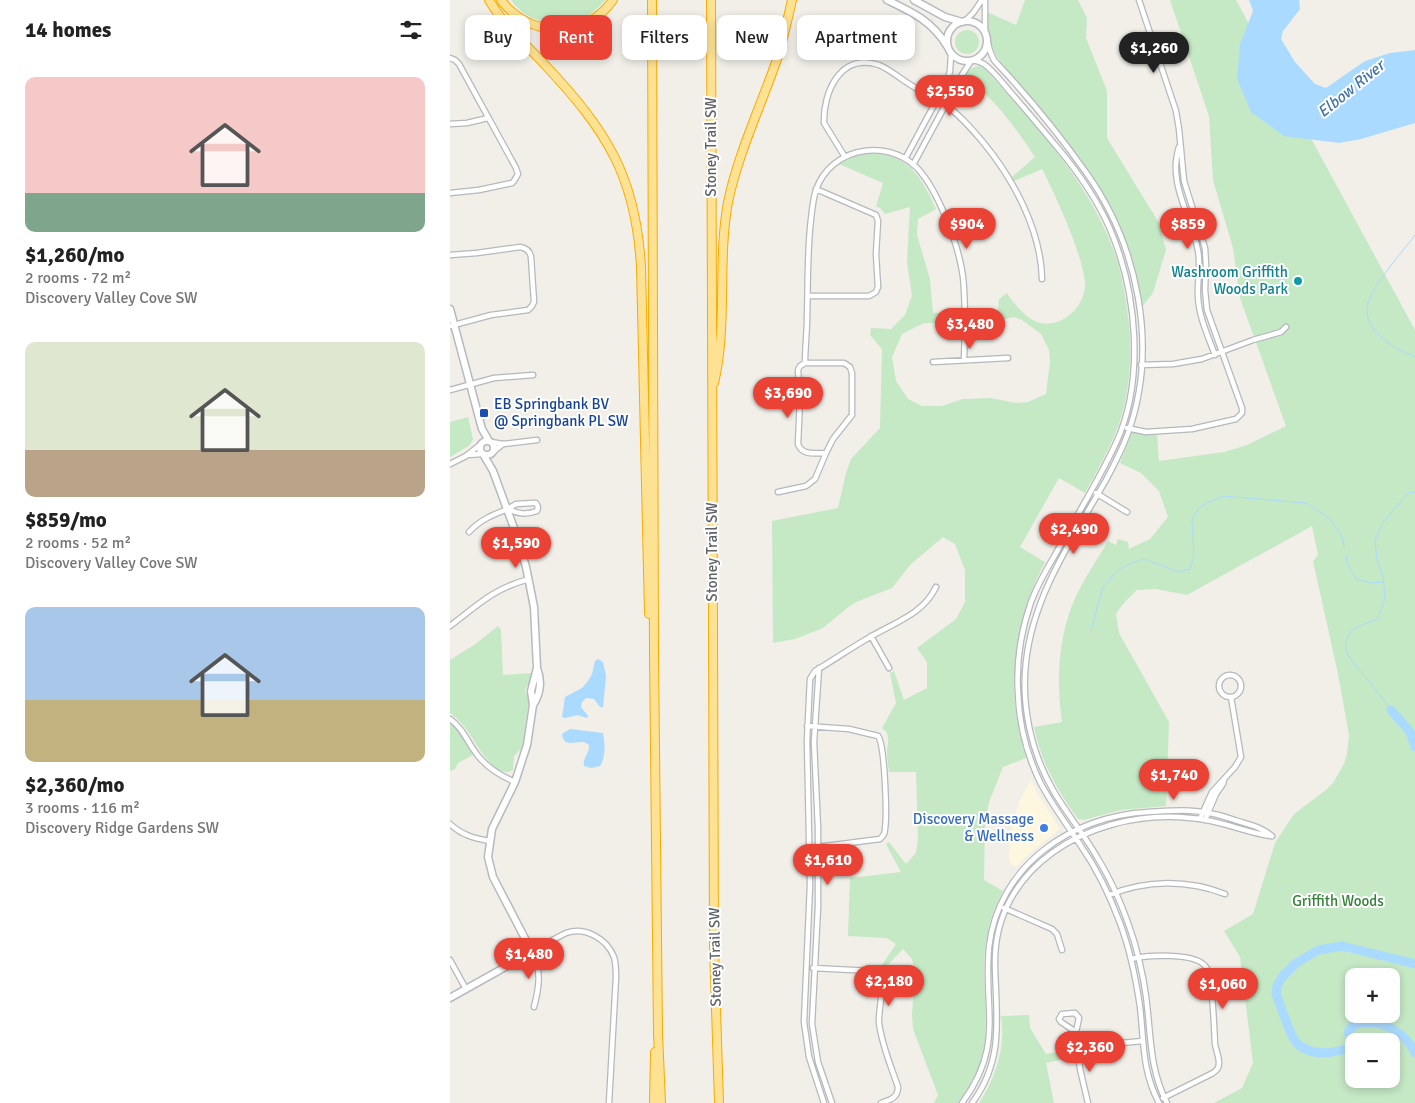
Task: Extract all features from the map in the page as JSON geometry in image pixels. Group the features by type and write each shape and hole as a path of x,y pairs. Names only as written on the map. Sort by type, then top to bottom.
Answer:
{"highway":[{"path":"489,0 502,20 567,88 591,117 620,167 631,199 640,244 648,604 654,653"},
{"path":"501,0 509,10 525,22 554,30 572,28 590,21 613,0"},
{"path":"652,0 654,653 658,1033 661,1103"},
{"name":"Stoney Trail SW","path":"711,0 714,946 719,1103"},
{"path":"711,395 719,361 724,246 728,202 739,160 777,60 791,0"},
{"path":"654,1103 654,1063 658,1033"}],"street":[{"path":"887,0 929,23 940,33 951,54 950,71 907,160"},
{"path":"913,165 960,78 972,61 984,52 986,36 977,24 945,18 914,0"},
{"path":"948,47 947,37 951,29 964,22 983,0"},
{"path":"983,0 986,36 994,60 1079,163 1098,190 1114,220 1128,256 1137,292 1141,328 1142,365 1130,428 1118,456 1050,578 1038,606 1031,627 1025,666 1026,702 1030,730 1042,769 1097,857 1116,892 1127,920 1138,957 1146,997 1154,1070 1164,1098 1168,1103"},
{"path":"1123,426 1146,432 1175,431 1205,427 1238,417 1242,413 1242,406 1207,310 1204,248 1184,181 1176,111 1139,0"},
{"path":"951,54 962,61 972,61 985,65 1003,83 1070,163 1098,206 1110,229 1125,274 1133,322 1134,364 1130,396 1123,426 1113,449 1031,603 1018,666 1018,693 1021,722 1026,744 1036,772 1050,800 1094,867 1109,895 1121,925 1131,958 1137,989 1146,1069 1158,1102 1213,1073 1218,1068 1219,1062 1215,1046 1208,971 1203,964 1187,958 1166,955 1131,958"},
{"path":"450,58 456,60 516,168 517,177 512,183 498,187 450,193"},
{"path":"845,157 824,125 829,90 834,79 843,70 861,64 879,65 945,105 958,115 983,142 1012,184 1022,204 1040,251 1042,279"},
{"path":"450,124 467,123 488,118"},
{"path":"1180,146 1176,158 1176,175 1198,249 1200,265 1199,305 1203,324 1214,355"},
{"path":"805,363 809,234 816,189 828,170 845,157 858,152 879,150 894,153 907,160 925,178 957,248 964,291 964,360"},
{"path":"808,296 869,296 876,292 878,287 876,265 878,223 876,215 816,189"},
{"path":"450,255 520,247 529,251 532,257 534,302 530,308 452,325"},
{"path":"450,313 482,429 494,448 492,452 493,471"},
{"path":"1134,364 1173,364 1214,355 1253,340 1281,332 1286,327"},
{"path":"933,362 1008,358"},
{"path":"778,492 806,486 813,482 833,439 852,414 852,370 849,366 844,363 805,363 798,370 800,399 798,444 800,450 804,452 826,453"},
{"path":"450,390 506,376 533,375"},
{"path":"482,429 480,449 493,471 508,509 522,551 534,607 537,668 540,675 539,696 533,705 524,755 515,782 492,829 488,856 493,877 538,964 538,992 534,1007"},
{"path":"450,464 466,456 481,443 503,444 537,440"},
{"path":"466,456 487,455 503,444"},
{"path":"1091,490 1127,512"},
{"path":"469,532 484,519 516,504 536,503 538,507 536,512 519,514 508,509"},
{"path":"1058,550 1064,553"},
{"path":"450,626 488,596 508,586 529,579"},
{"path":"824,1103 806,1046 804,1014 810,906 807,726 810,679 818,668 917,611 928,602 936,588"},
{"path":"1031,603 1038,606"},
{"path":"871,636 889,668"},
{"path":"1018,666 1025,666"},
{"path":"818,668 814,726 818,907 812,1014 814,1045 832,1103"},
{"path":"1227,674 1234,675 1241,683 1238,694 1231,697 1222,694 1218,688 1219,681 1227,674"},
{"path":"1203,819 1212,792 1219,782 1224,780 1235,767 1240,757 1231,697"},
{"path":"450,719 462,730 478,757 488,767 515,782"},
{"path":"807,726 849,729 878,736 882,746 885,805 885,830 880,838 810,848"},
{"path":"1036,772 1042,769"},
{"path":"808,786 816,786"},
{"path":"962,1103 976,1084 989,1046 988,962 990,938 1000,907 1020,873 1043,850 1078,828 1115,816 1145,812 1179,810 1205,812 1262,828 1272,836 1203,819 1176,817 1145,819 1116,824 1083,834 1047,855 1026,877 1006,909 998,936 995,962 997,1042 992,1064 983,1087 972,1103"},
{"path":"1145,812 1145,819"},
{"path":"450,824 457,831 469,837 489,841"},
{"path":"1020,873 1026,877"},
{"path":"1109,895 1152,884 1202,886 1225,894"},
{"path":"810,906 818,907"},
{"path":"1000,907 1052,929 1057,934 1062,950"},
{"path":"450,998 566,934 582,932 599,938 609,948 615,962 616,977 609,1103"},
{"path":"450,960 466,989"},
{"path":"988,962 995,962"},
{"path":"806,968 872,971 880,976 879,1013 881,1036 898,1087 895,1097 881,1103"},
{"path":"990,1014 997,1014"},
{"path":"1076,1032 1060,1021 1061,1015 1078,1014 1077,1048 1088,1103"},
{"path":"1077,1048 1150,1041"},
{"path":"806,1046 814,1045"}],"shaded area":[{"path":"1031,780 1060,829 1032,851 1016,867 1010,863 1009,857 1011,832 1019,801"}],"green space":[{"path":"511,0 605,0 587,15 540,15 540,20 520,10"},
{"path":"1025,0 1078,0 1087,18 1086,38 1107,91 1107,138 1159,223 1166,250 1153,293 1142,307 1130,253 1110,206 1067,141 1000,61 991,44 987,12 1016,25"},
{"name":"Griffith Woods","path":"1170,0 1236,0 1415,330 1415,1103 1214,1103 1242,1088 1253,1063 1240,957 1224,931 1253,914 1275,843 1294,814 1333,783 1344,764 1347,754 1349,735 1338,674 1313,561 1318,555 1312,526 1187,595 1156,589 1137,590 1116,614 1119,633 1169,722 1166,806 1121,810 1084,820 1078,819 1063,797 1045,764 1034,727 1062,722 1059,673 1062,641 1066,625 1077,594 1108,541 1116,545 1118,539 1128,542 1129,549 1150,539 1168,517 1159,491 1141,473 1120,463 1132,433 1157,433 1159,461 1224,452 1247,445 1286,426 1240,298 1233,248 1213,180 1209,116"},
{"path":"967,30 975,34 979,42 975,50 967,54 959,50 955,42 959,34"},
{"path":"979,66 985,69 1057,152 1088,197 1101,221 1112,246 1123,285 1129,324 1130,361 1126,397 1120,421 1085,493 1059,478 1020,547 1045,562 1025,609 1015,658 1015,708 1026,758 1003,767 989,802 985,824 984,880 1003,891 994,910 988,930 985,951 985,1041 977,1073 958,1103 934,1103 938,1095 913,1029 912,1015 915,974 912,959 903,949 885,968 882,965 896,944 887,938 848,936 850,878 901,872 886,844 889,842 906,864 916,853 918,838 916,772 889,772 888,738 887,733 882,728 896,703 890,673 894,671 904,700 927,688 927,662 917,648 956,619 965,602 965,570 955,544 943,537 911,564 892,588 856,602 823,628 795,639 773,643 772,521 838,508 851,459 880,428 882,349 870,335 871,328 891,329 905,315 912,296 907,262 910,207 885,214 876,206 883,183 839,164 848,159 859,155 880,154 900,160 920,179 936,209 918,219 917,235 930,279 933,313 960,312 960,323 924,323 902,334 892,357 896,381 908,399 922,406 942,406 963,399 991,398 1016,403 1028,402 1046,394 1050,361 1049,350 1041,334 1022,320 1014,317 988,323 969,323 970,313 989,314 998,310 999,299 1007,293 1017,307 1036,322 1057,322 1071,314 1081,301 1085,285 1084,274 1075,243 1042,169 1014,181 1012,177 1035,157 1007,117 973,83 954,107 951,101 958,85 969,71"},
{"path":"468,417 473,439 470,445 450,457 450,422"},
{"path":"498,626 501,630 503,675 531,673 531,681 525,691 529,699 523,743 521,749 514,756 513,770 506,772 499,770 486,758 465,727 450,713 450,660 477,643"},
{"path":"450,723 457,729 473,755 458,763 455,769 450,771"},
{"path":"1029,1015 1030,1028 1046,1054 1072,1049 1073,1057 1046,1063 1054,1103 979,1103 995,1072 1001,1050 1001,1016"}],"water":[{"name":"Elbow River","path":"1249,0 1299,0 1300,9 1283,31 1281,39 1295,62 1315,84 1326,88 1365,61 1390,53 1415,50 1415,123 1361,139 1339,143 1284,136 1251,112 1237,79 1240,44 1253,11"},
{"path":"598,659 603,662 606,676 603,707 600,707 594,699 586,698 582,702 581,707 588,716 587,718 577,715 562,717 565,697 582,688 592,674 595,661"},
{"path":"570,729 603,733 605,745 600,766 591,768 584,766 589,745 584,742 570,743 565,741 562,734"}],"waterway":[{"name":"Elbow River","path":"1415,235 1376,287 1368,303 1367,313 1369,322 1381,337 1398,349 1415,357"},
{"path":"1391,710 1350,658 1346,644 1353,630 1378,619 1385,598 1383,576 1377,560 1375,541 1382,524 1408,493 1415,492"},
{"path":"1091,630 1103,587 1118,570 1144,559 1179,572 1190,569 1194,556 1192,520 1199,508 1223,496 1306,503 1330,519 1342,536 1344,547"},
{"path":"1346,555 1347,562 1356,579 1371,583 1384,582"},
{"path":"1391,710 1410,732 1415,747"},
{"path":"1415,964 1342,946 1318,950 1296,963 1282,977 1277,986 1276,994 1293,1038 1300,1046 1307,1050 1321,1053 1350,1047 1352,1040 1348,1032 1352,1027 1357,1024 1371,1023 1385,1026 1403,1036 1415,1053"}],"place":[{"name":"Washroom Griffith Woods Park","path":"1298,281"},
{"name":"EB Springbank BV @ Springbank PL SW","path":"484,413"},
{"name":"Discovery Massage & Wellness","path":"1044,828"}]}
